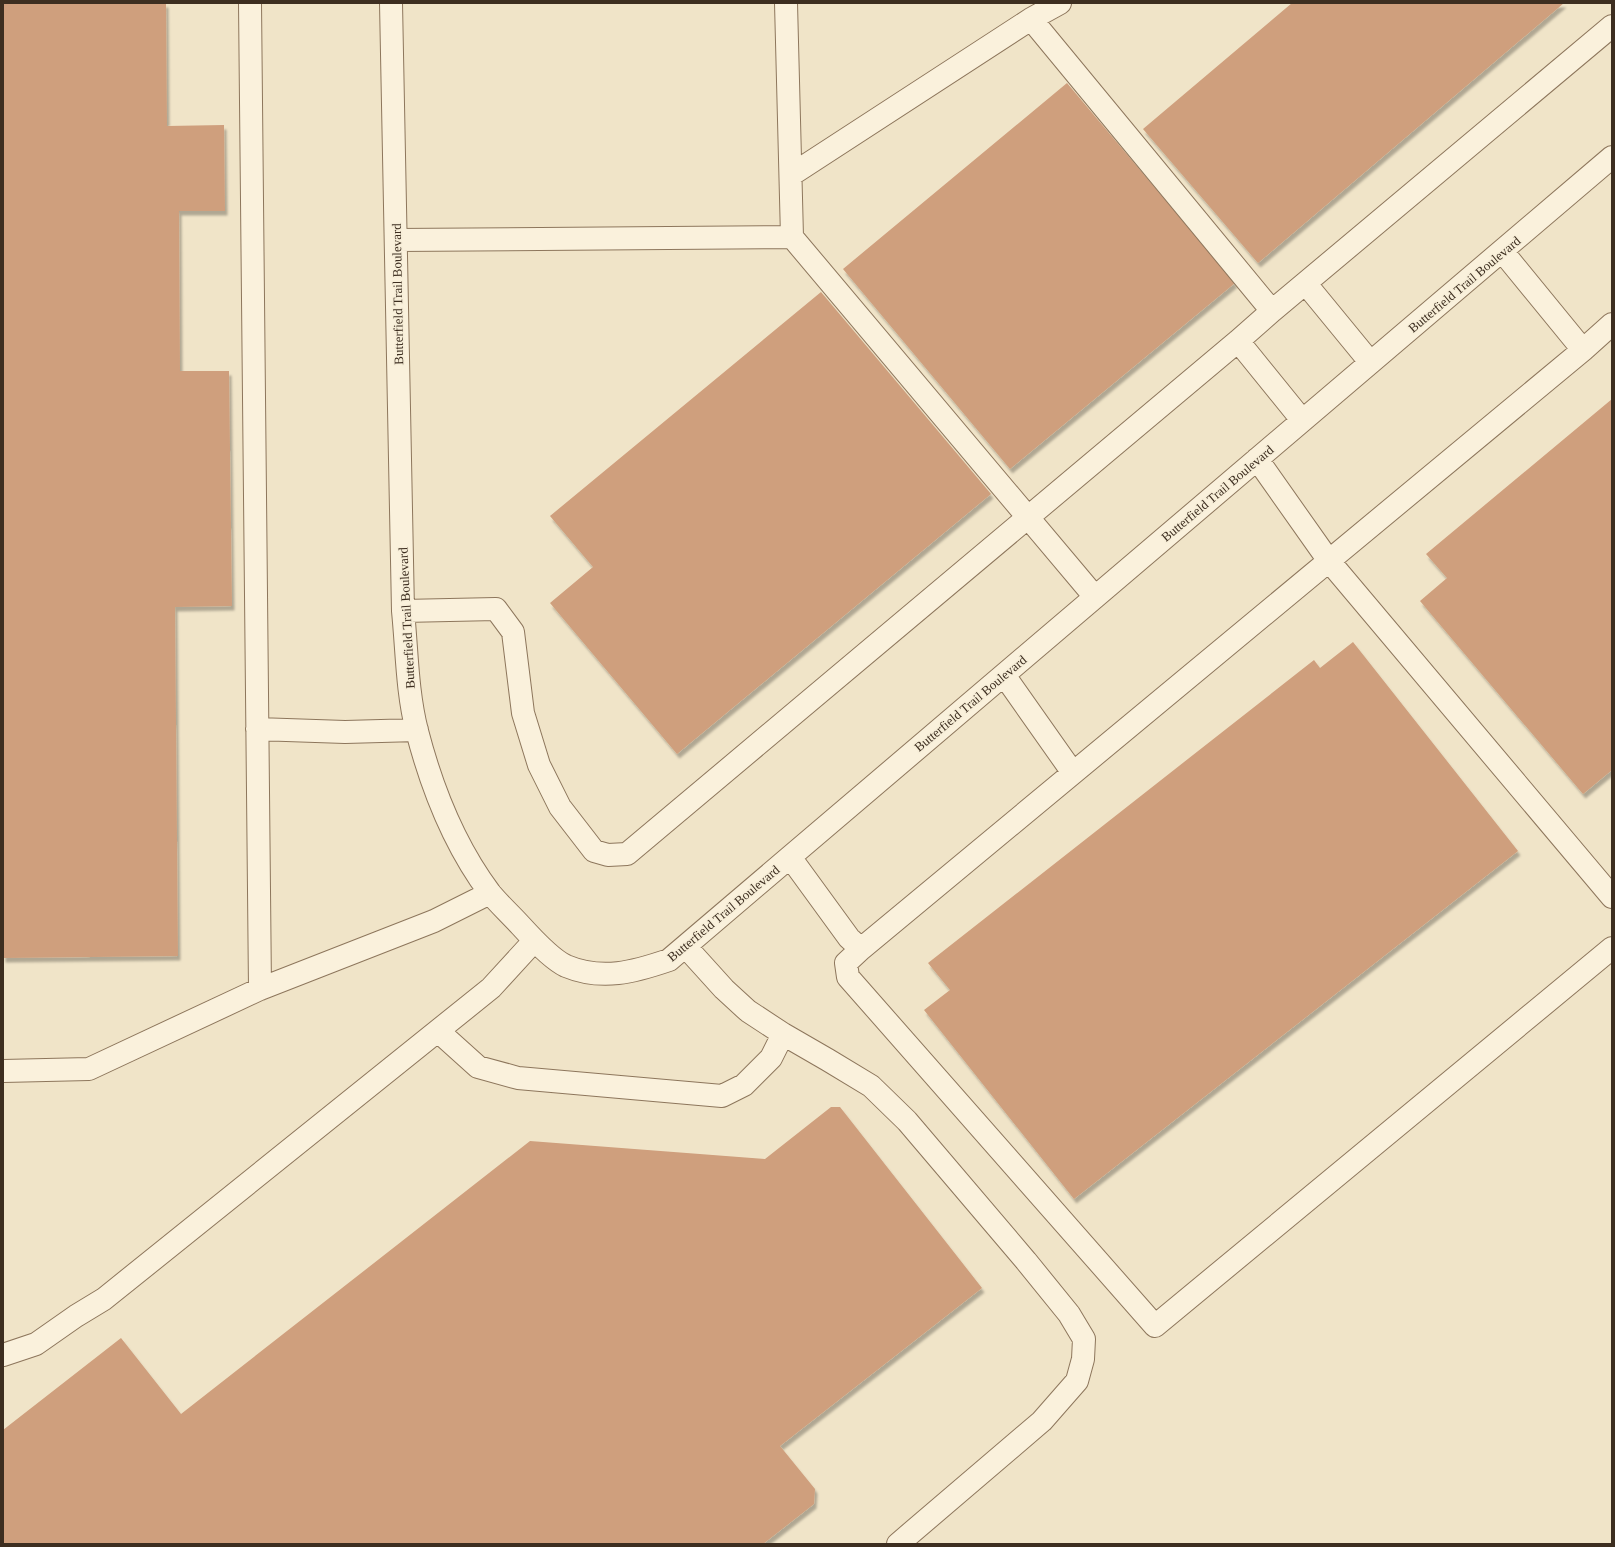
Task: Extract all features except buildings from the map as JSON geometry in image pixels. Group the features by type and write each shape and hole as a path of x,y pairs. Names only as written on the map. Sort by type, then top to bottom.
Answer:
{"street":[{"path":"250,3 260,989"},
{"name":"Butterfield Trail Boulevard","path":"391,3 403,611 410,694 417,730 437,796 457,841 490,893 534,941 565,965 591,973 619,974 643,969 669,960 686,947 1612,157"},
{"path":"786,3 792,237 1095,597"},
{"path":"791,175 1031,20 1060,3"},
{"path":"1031,20 1272,311"},
{"path":"403,611 496,609 513,632 523,713 539,765 560,807 594,851 608,855 627,854 1612,26"},
{"path":"396,240 792,237"},
{"path":"1502,251 1583,350"},
{"path":"1306,284 1370,362"},
{"path":"1612,324 1583,350 846,963 848,977 1155,1326 1612,948"},
{"path":"1238,341 1302,420"},
{"path":"1257,459 1329,560 1612,897"},
{"path":"1004,675 1073,773"},
{"path":"257,729 345,732 417,730"},
{"path":"790,857 849,938 861,949"},
{"path":"3,1071 89,1069 260,989 434,921 490,893"},
{"path":"3,1354 36,1344 76,1316 104,1299 491,988 534,941"},
{"path":"686,947 724,989 748,1011 783,1034 871,1086 907,1121 1031,1266 1069,1314 1084,1339 1083,1359 1077,1380 1042,1421 898,1544"},
{"path":"438,1031 478,1067 518,1078 722,1096 744,1085 771,1058 783,1034"}]}
